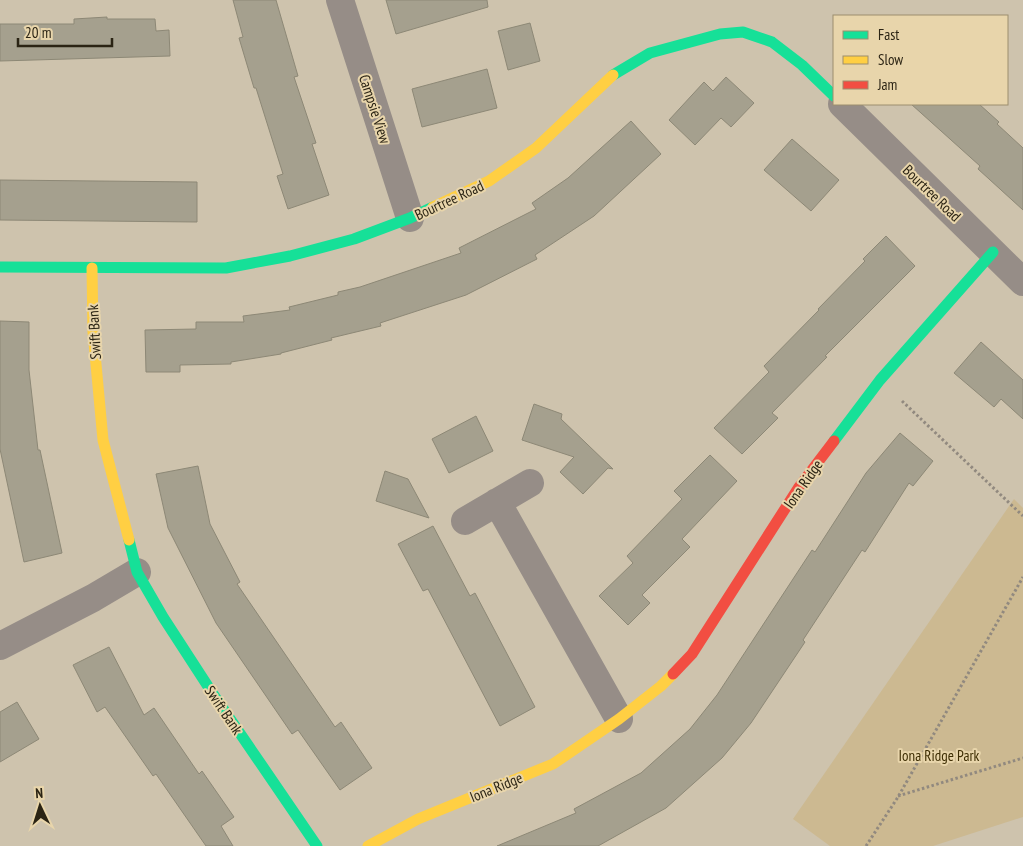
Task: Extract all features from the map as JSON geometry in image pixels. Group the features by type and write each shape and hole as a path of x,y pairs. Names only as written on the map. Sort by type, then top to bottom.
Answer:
{"street":[{"name":"Campsie View","path":"340,0 410,218"},
{"name":"Bourtree Road","path":"0,267 226,268 290,256 354,239 410,218 489,181 528,154 616,73 650,53 720,34 744,32 772,42 802,65 833,95"},
{"name":"Bourtree Road","path":"843,105 1023,282"},
{"name":"Iona Ridge","path":"368,846 418,819 553,764 619,719 661,686 692,654 799,487 880,380 993,252"},
{"name":"Swift Bank","path":"92,268 93,332 103,440 137,572 163,617 211,691 317,846"},
{"path":"465,521 530,483"},
{"path":"498,502 619,719"},
{"path":"0,646 93,598 137,572"}],"path":[{"path":"880,380 1023,516"},
{"path":"866,846 898,797 1023,577"},
{"path":"898,797 1023,758"}],"green space":[{"name":"Iona Ridge Park","path":"1014,499 1023,508 1023,817 933,846 830,846 793,819"}],"building":[{"path":"233,0 276,0 298,76 294,77 316,143 312,144 329,195 288,209 277,176 283,174 239,38 243,37"},
{"path":"386,0 487,0 488,7 396,34"},
{"path":"107,17 107,19 155,19 156,31 169,30 170,56 0,61 0,24 74,24 74,19"},
{"path":"530,23 540,61 508,70 498,31"},
{"path":"487,69 497,108 422,127 412,89"},
{"path":"726,77 754,103 731,127 721,118 695,145 669,120 704,82 713,91"},
{"path":"912,105 980,105 999,122 997,124 1023,148 1023,210 978,169 980,166"},
{"path":"631,121 661,154 594,216 535,255 537,259 466,295 380,323 381,326 331,338 332,340 281,354 231,362 231,364 180,365 180,372 146,372 145,330 196,329 196,322 244,322 243,316 290,310 289,307 338,295 338,292 360,287 461,253 459,248 536,209 532,203 568,178"},
{"path":"792,139 839,180 811,211 764,170"},
{"path":"0,180 197,182 197,222 0,220"},
{"path":"886,236 915,266 825,356 827,357 772,413 778,418 742,454 714,428 769,372 764,366 865,261 863,259"},
{"path":"0,321 29,322 29,370 38,450 40,450 62,553 24,562 0,449"},
{"path":"981,342 1023,380 1023,419 1001,399 994,407 954,373"},
{"path":"534,404 562,414 561,419 613,469 608,468 583,494 560,472 574,457 522,440"},
{"path":"476,416 493,451 449,473 432,439"},
{"path":"900,433 933,461 913,486 909,483 865,552 862,550 803,640 805,642 751,723 722,758 666,808 598,846 497,846 576,813 574,809 641,773 690,729 717,695 812,550 815,552 866,473"},
{"path":"710,455 737,481 682,539 690,547 642,595 650,603 628,625 599,596 633,563 627,556 682,499 674,491"},
{"path":"198,466 210,524 240,582 237,584 335,727 341,722 372,768 340,790 298,730 292,734 216,623 168,528 156,474"},
{"path":"385,471 408,479 429,518 376,501"},
{"path":"433,526 470,596 475,593 535,707 500,726 428,589 423,591 398,544"},
{"path":"109,647 144,715 154,708 199,774 202,771 234,817 221,826 233,846 206,846 156,774 153,776 105,707 97,712 73,665"},
{"path":"17,702 39,739 0,762 0,712"}],"traffic: fast":[{"path":"613,75 650,53 720,34 743,32 772,42 802,65 833,95"},
{"path":"0,267 226,268 290,256 354,239 410,218 433,207"},
{"path":"834,441 880,380 993,252"},
{"path":"129,540 137,572 163,617 317,846"}],"traffic: slow":[{"path":"433,207 489,181 536,148 613,75"},
{"path":"92,268 93,332 103,440 129,540"},
{"path":"368,846 418,819 553,764 619,719 661,686 673,674"}],"traffic: jam":[{"path":"673,674 692,654 799,487 834,441"}]}
